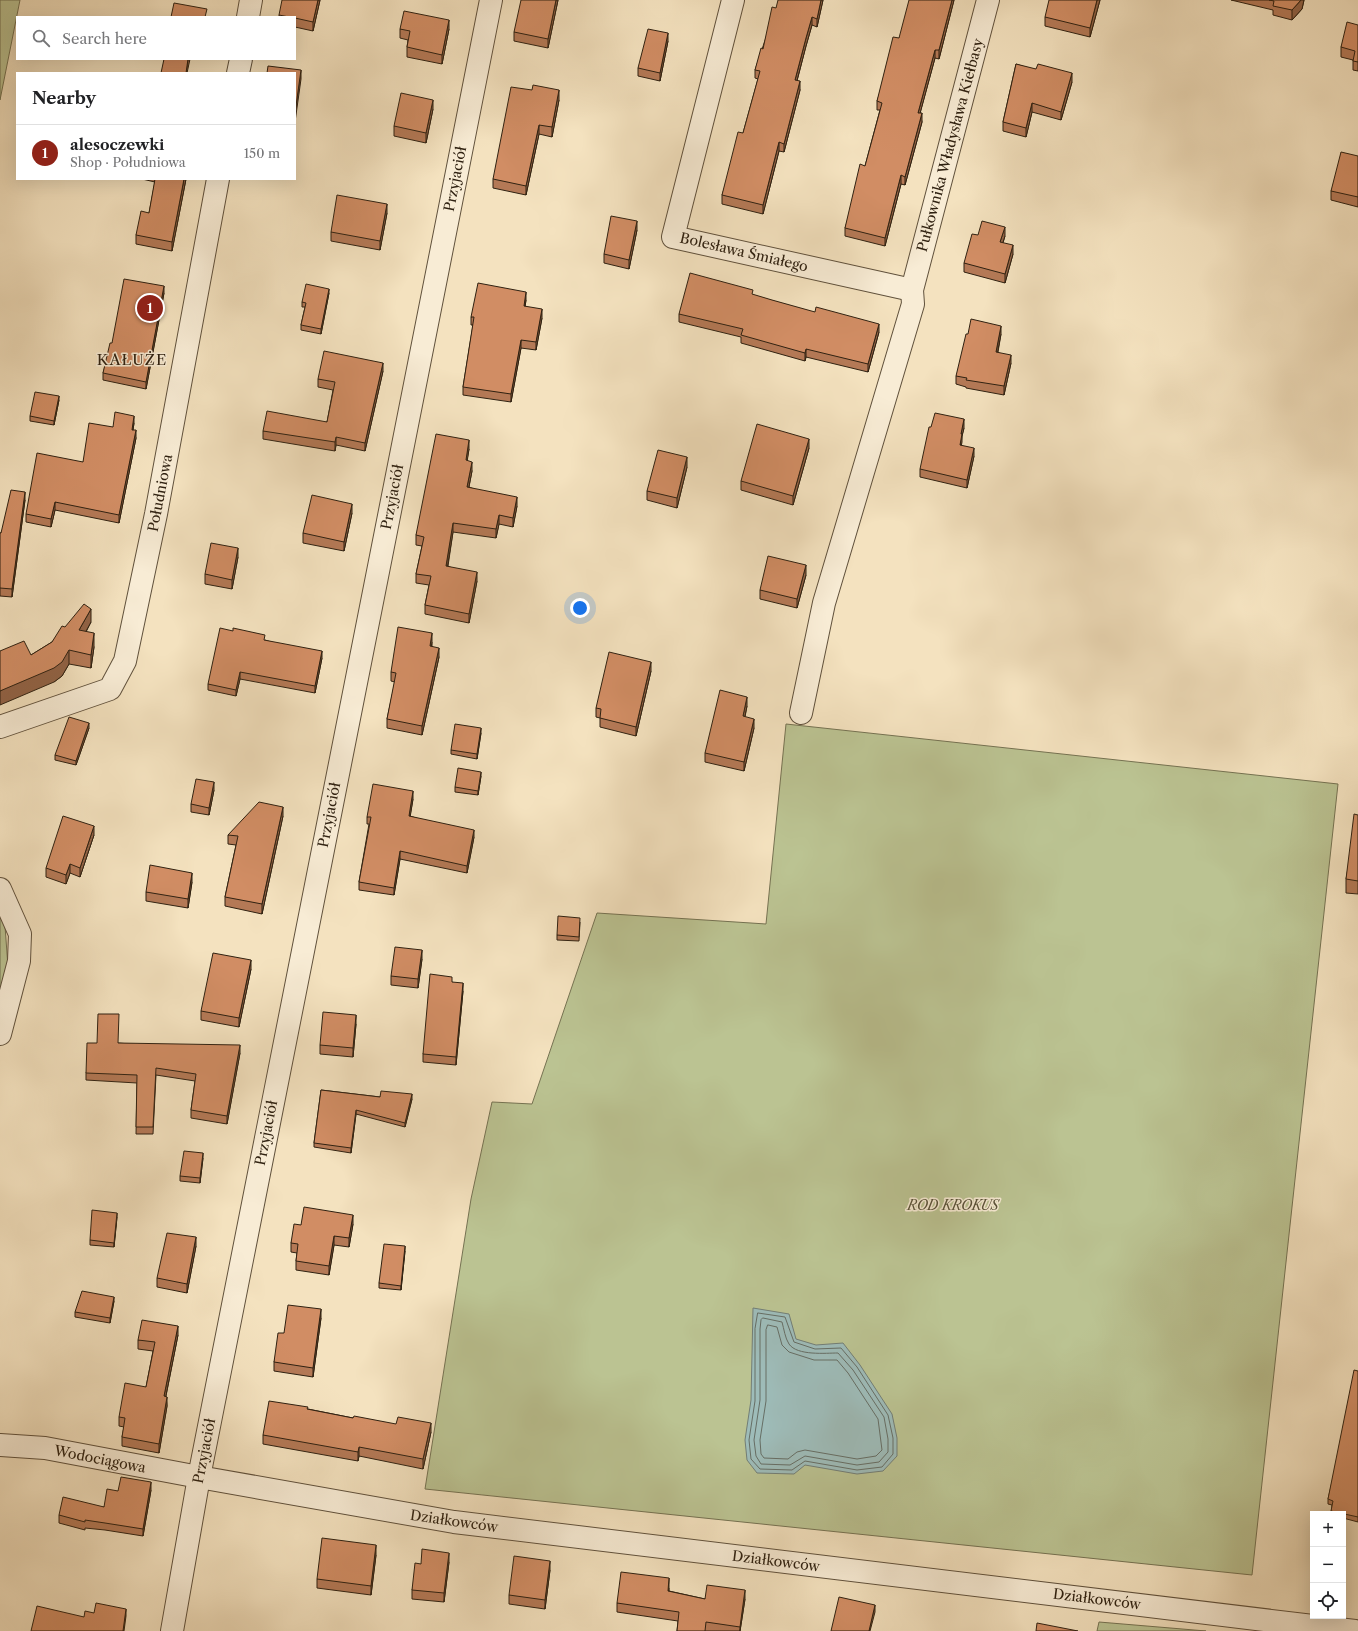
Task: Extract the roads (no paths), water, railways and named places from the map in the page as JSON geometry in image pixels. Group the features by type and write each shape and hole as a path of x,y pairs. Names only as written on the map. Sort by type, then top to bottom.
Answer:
{"street":[{"path":"248,16 251,0"},
{"name":"Przyjaciół","path":"172,1631 199,1478 491,0"},
{"name":"Bolesława Śmiałego","path":"733,0 673,236 912,290"},
{"name":"Pułkownika Władysława Kiełbasy","path":"801,713 824,603 913,304 912,290 988,0"},
{"path":"238,72 241,60"},
{"name":"Południowa","path":"0,727 110,689 125,661 156,514 218,180"},
{"path":"0,889 20,934 19,961 0,1034"},
{"name":"Wodociągowa","path":"0,1445 45,1448 199,1478"},
{"name":"Działkowców","path":"199,1478 454,1522 1354,1631"}],"water":[{"path":"753,1308 789,1314 796,1339 816,1345 843,1343 860,1365 892,1414 897,1438 897,1456 883,1471 857,1474 805,1465 794,1474 757,1473 747,1460 745,1440 751,1400"}],"place":[{"name":"alesoczewki","path":"150,308"}],"district":[{"name":"KAŁUŻE","path":"132,359"}],"park label":[{"name":"ROD KROKUS","path":"953,1205"}]}
